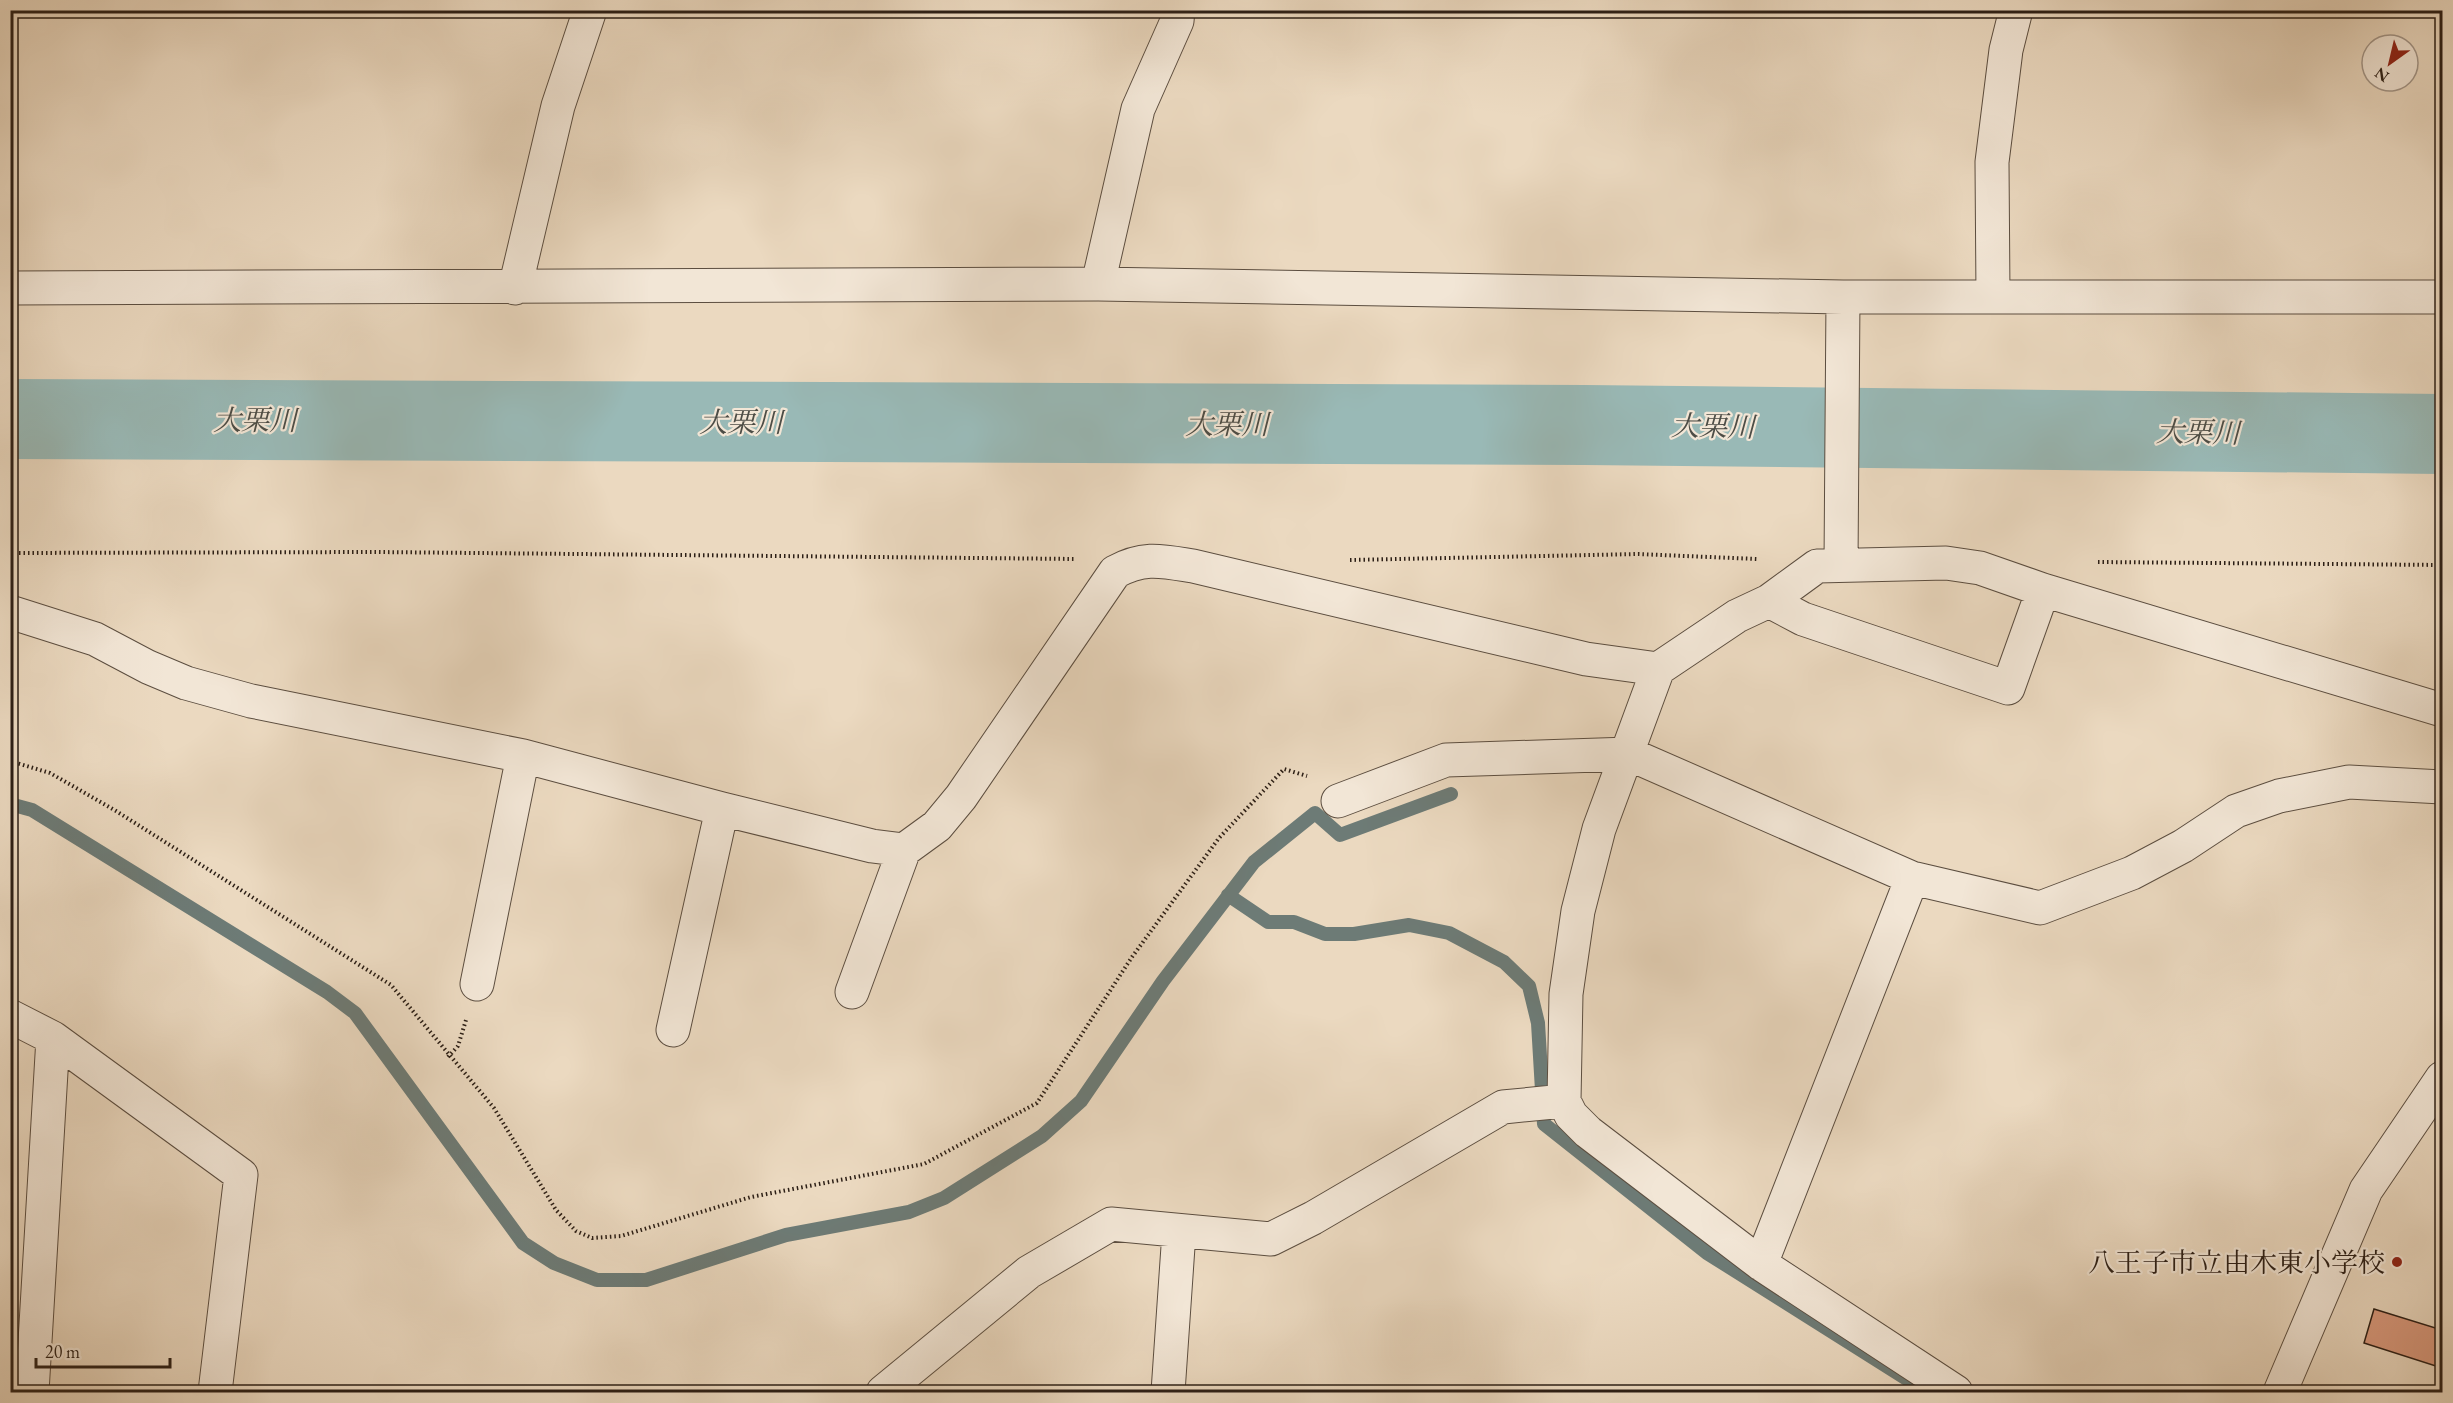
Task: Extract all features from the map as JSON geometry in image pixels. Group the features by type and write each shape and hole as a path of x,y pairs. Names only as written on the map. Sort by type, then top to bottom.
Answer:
{"street":[{"path":"515,288 558,106 590,10"},
{"path":"1098,284 1138,109 1177,21 1178,10"},
{"path":"1993,296 1992,162 2006,50 2016,10"},
{"path":"10,288 120,286 515,288 1098,284 1843,304 1993,296 2442,297"},
{"path":"1841,556 1843,304"},
{"path":"1548,1103 1578,912 1599,830 1629,754 1658,669 1737,616 1769,601 1817,566 1841,556 1980,568 2043,590 2442,710"},
{"path":"852,992 904,850 937,826 961,797 1115,572 1134,562 1160,561 1193,566 1586,659 1658,669"},
{"path":"1769,601 1803,619 2008,688 2043,590"},
{"path":"10,612 95,639 148,667 186,683 251,701 523,756 722,809 872,846 904,850"},
{"path":"1338,801 1446,760 1629,754 1912,878 2040,908 2132,873 2183,846 2236,811 2279,796 2349,782 2442,787"},
{"path":"477,984 523,756"},
{"path":"674,1030 722,809"},
{"path":"1761,1264 1912,878"},
{"path":"10,1016 53,1038 241,1175 215,1392"},
{"path":"32,1392 53,1038"},
{"path":"2280,1392 2366,1190 2442,1078"},
{"path":"883,1392 1029,1272 1111,1224 1271,1239 1313,1218 1503,1107 1548,1103 1571,1115 1588,1132 1761,1264 1956,1392"},
{"path":"1168,1392 1179,1232"}],"path":[{"path":"10,553 388,552 1078,559"},
{"path":"1344,560 1638,554 1759,559"},
{"path":"2091,562 2442,565"}],"building":[{"path":"2374,1309 2442,1330 2442,1368 2364,1343"}],"waterway":[{"name":"大栗川","path":"10,419 1585,425 2442,434"},
{"path":"10,804 32,810 327,992 355,1013 523,1243 554,1263 597,1280 646,1280 786,1235 909,1212 944,1198 1042,1136 1081,1101 1163,981 1254,862 1315,813 1340,835 1451,794"},
{"path":"1228,895 1268,922 1294,922 1325,934 1354,934 1409,925 1449,933 1504,962 1529,986 1538,1023 1544,1124 1707,1253 1926,1391"}],"place":[{"name":"八王子市立由木東小学校","path":"2397,1262"}]}
